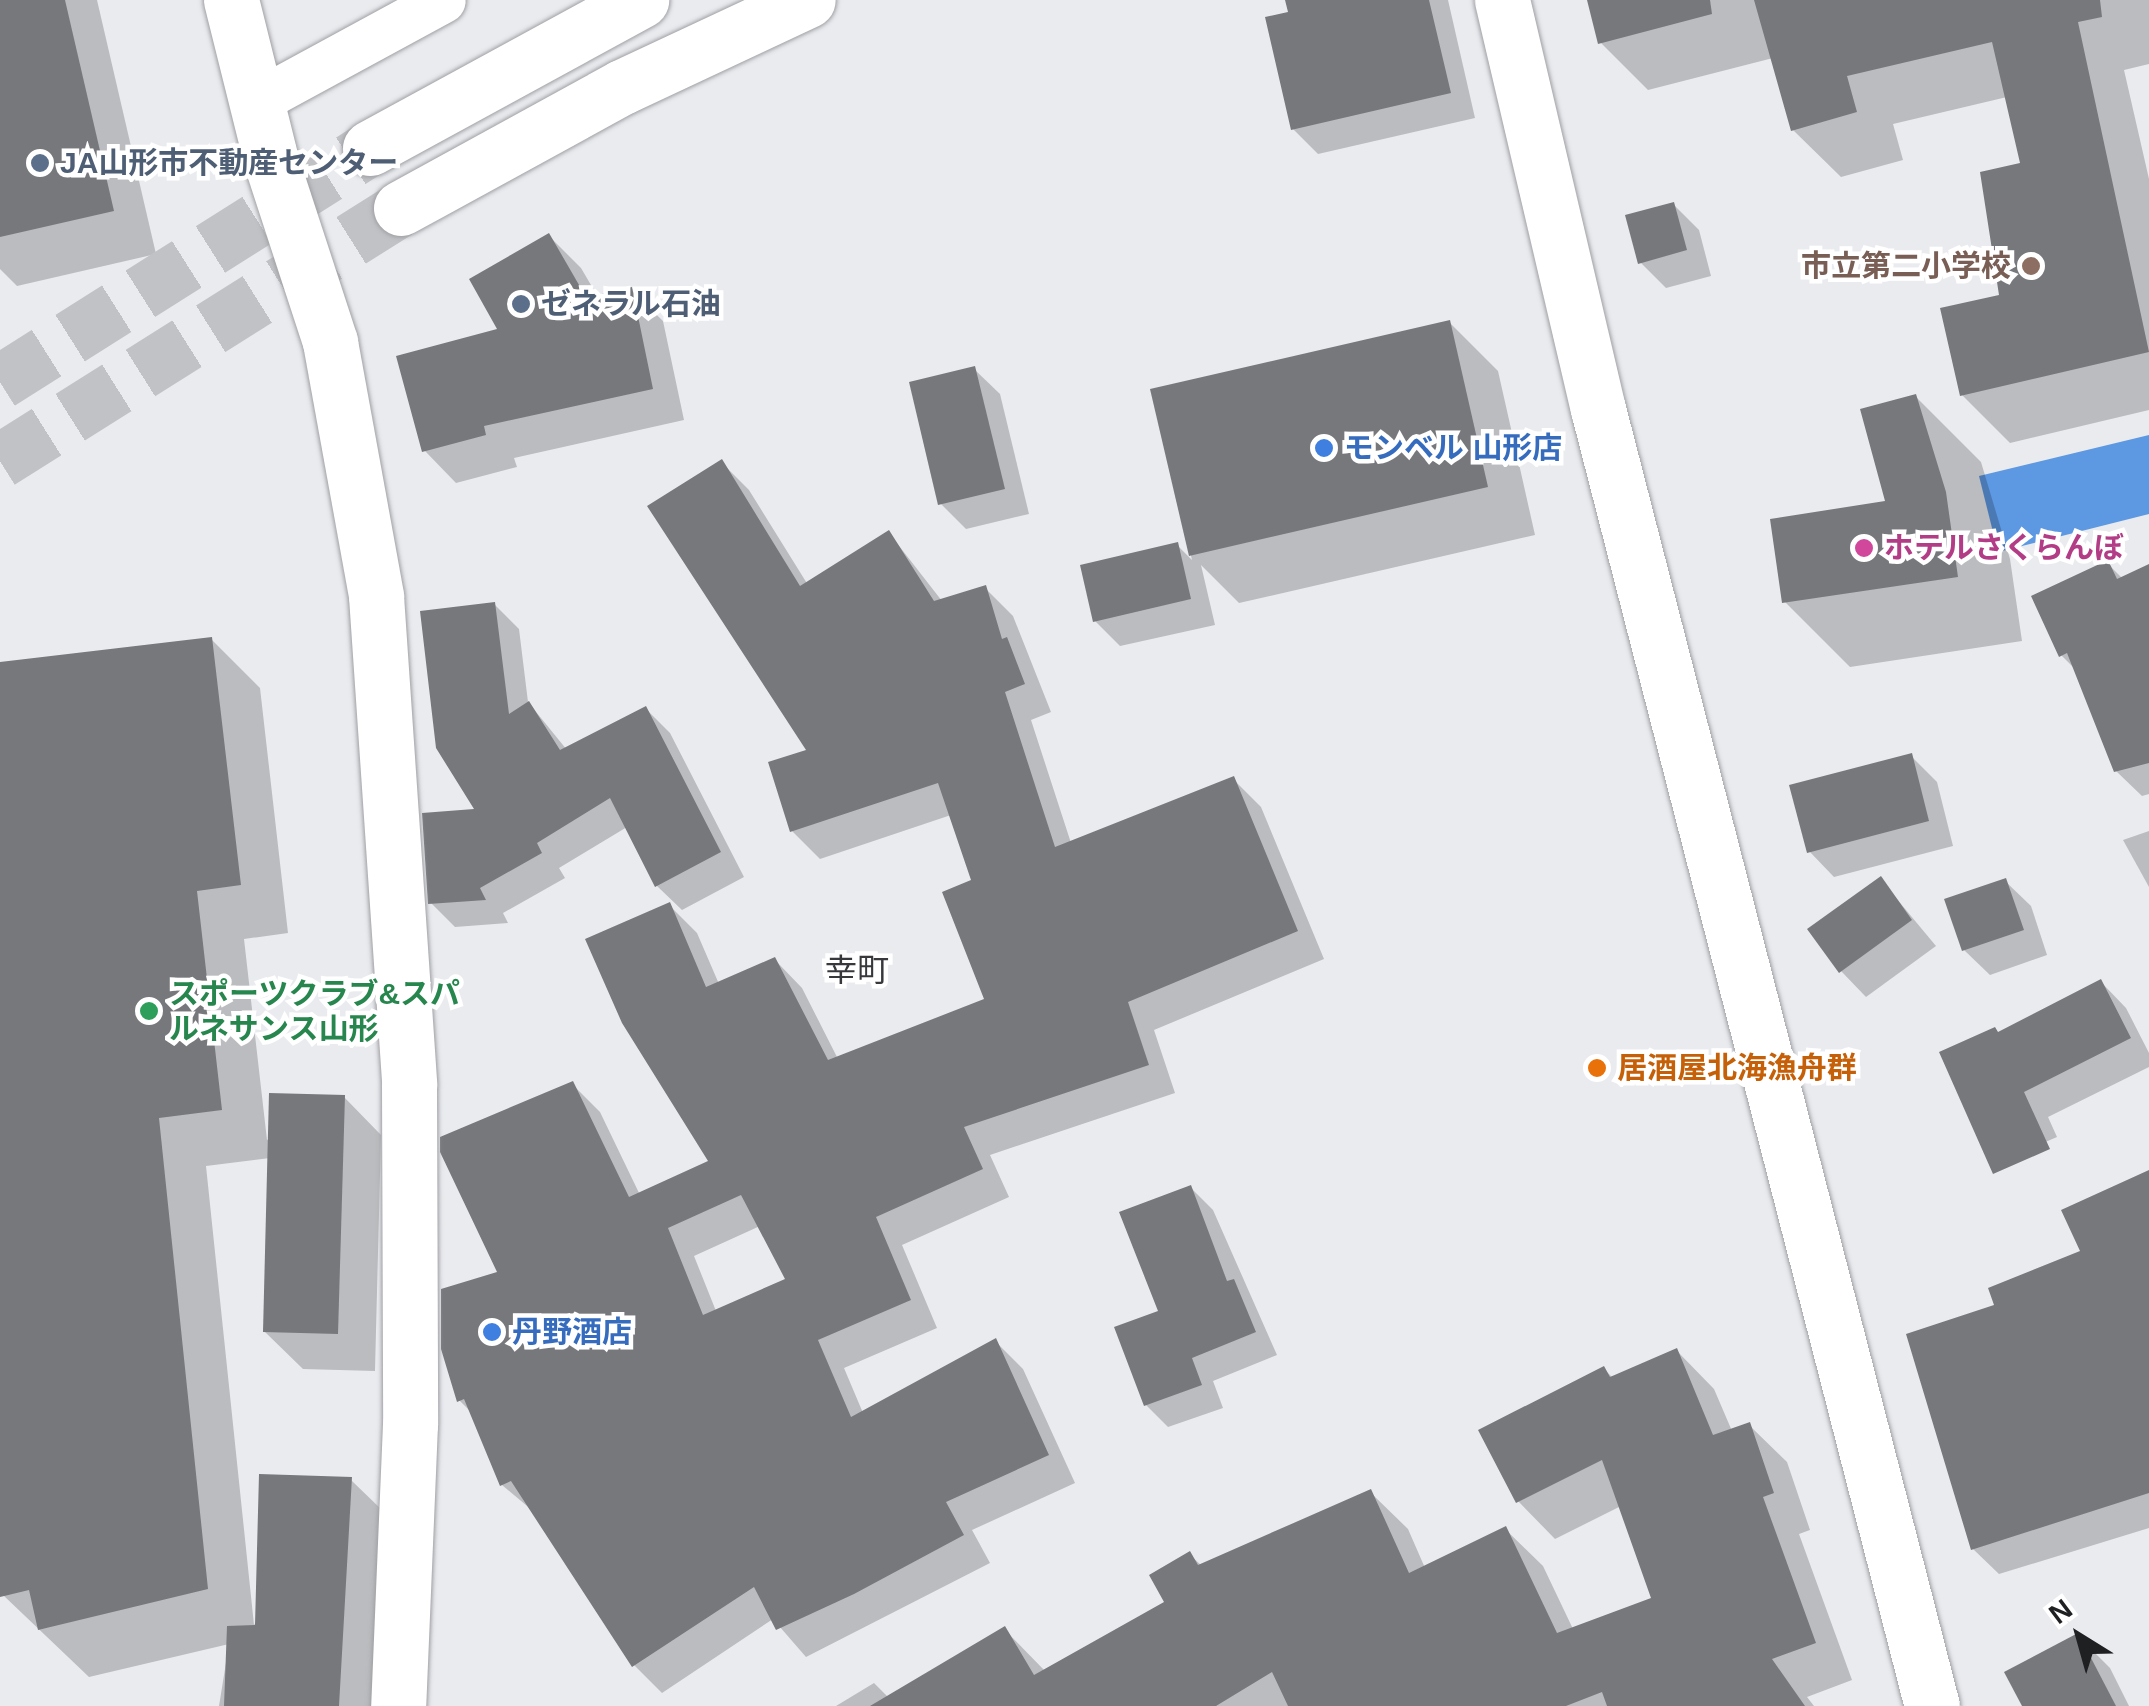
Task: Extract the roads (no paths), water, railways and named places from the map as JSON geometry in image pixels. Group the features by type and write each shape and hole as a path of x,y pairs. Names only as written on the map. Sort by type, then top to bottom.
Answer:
{"street":[{"path":"231,0 271,161 330,342 376,596 410,1085 410,1424 398,1706"},
{"path":"258,100 443,0"},
{"path":"370,148 641,0"},
{"path":"400,208 622,87 808,0"},
{"path":"1502,0 1603,428 1932,1706"}],"water":[{"path":"2149,435 2149,514 1998,552 1979,476"}],"tunnel":[{"path":"0,382 370,148"},
{"path":"0,461 401,208"}],"place":[{"name":"JA山形市不動産センター","path":"40,163"},
{"name":"市立第二小学校","path":"2031,266"},
{"name":"ゼネラル石油","path":"521,304"},
{"name":"モンベル 山形店","path":"1324,448"},
{"name":"ホテルさくらんぼ","path":"1864,548"},
{"name":"スポーツクラブ&スパ ルネサンス山形","path":"149,1011"},
{"name":"居酒屋北海漁舟群","path":"1597,1068"},
{"name":"丹野酒店","path":"492,1332"}],"district":[{"name":"幸町","path":"857,970"}]}
